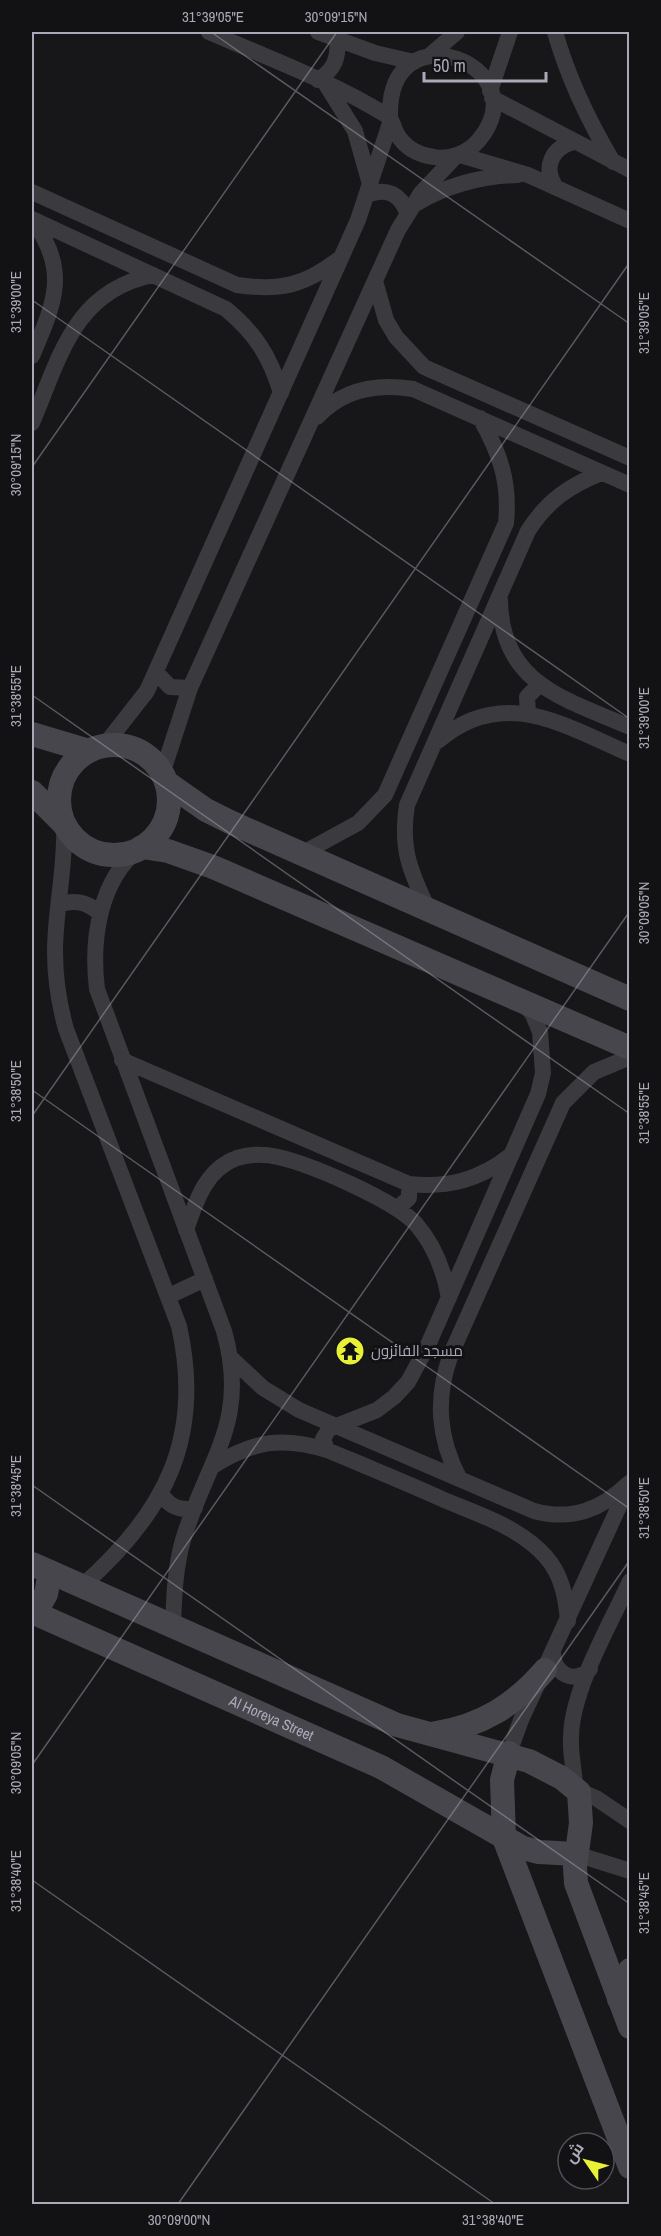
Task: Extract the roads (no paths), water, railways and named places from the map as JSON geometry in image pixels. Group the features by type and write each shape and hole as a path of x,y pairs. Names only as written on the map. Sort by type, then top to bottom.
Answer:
{"street":[{"path":"209,32 321,81 390,118 398,135 416,152 440,158 458,155 528,175 630,220"},
{"path":"318,32 375,53 422,59 445,55 460,58 473,66 483,77 491,94 573,142 630,170"},
{"path":"82,1586 127,1544 160,1493 184,1432 189,1396 187,1361 169,1296 64,1021 56,977 59,905 65,846 64,823 59,802 62,782 78,759 97,749 135,710 156,672 369,191 390,118 389,101 393,86 402,72 457,32"},
{"path":"173,1626 177,1566 195,1508 224,1440 230,1413 233,1386 231,1358 224,1330 97,989 94,965 100,914 116,875 127,858 152,839 165,819 168,794 164,778 190,688 409,210 432,180 458,155 475,145 486,132 492,116 491,94 510,32"},
{"path":"555,32 570,78 589,121 613,162"},
{"path":"321,81 333,68 337,59 337,40"},
{"path":"321,81 355,131 369,191"},
{"path":"555,186 549,171 553,155 565,145 573,142"},
{"path":"409,210 439,192 478,179 528,175"},
{"path":"369,191 392,193 409,210"},
{"path":"32,192 237,285 265,289 293,285 319,274 342,256"},
{"path":"32,220 226,309 246,325 262,345 281,393"},
{"path":"32,220 44,236 52,254 55,294 50,314 32,356"},
{"path":"32,423 75,326 86,310 116,286 153,275"},
{"path":"375,281 386,320 396,338 424,367 630,458"},
{"path":"226,309 238,300 237,285"},
{"path":"50,314 64,316 75,326"},
{"path":"413,389 413,375 424,367"},
{"path":"310,424 326,408 345,395 367,387 390,385 413,389 630,485"},
{"path":"303,853 358,823 385,795 506,523 508,502 502,460 480,418"},
{"path":"428,909 409,867 404,826 407,805 528,531 548,503 562,492 601,472"},
{"path":"506,523 516,521 528,531"},
{"path":"500,596 504,636 524,672 539,685 630,727"},
{"path":"156,672 170,687 190,688"},
{"path":"528,713 527,697 539,685"},
{"path":"435,743 468,720 487,713 528,713 630,754"},
{"path":"32,734 97,749 127,747 138,751 147,757 164,778 206,810 630,999"},
{"path":"32,792 64,823 72,836 97,853 126,854 141,848 168,851 213,867 630,1048"},
{"path":"385,795 386,803 392,809 400,810 407,805"},
{"path":"59,905 86,903 100,914"},
{"path":"327,1450 324,1435 329,1429 377,1410 401,1389 420,1364 514,1152 538,1094 543,1074 540,1032 532,1013 521,1001"},
{"path":"459,1478 445,1445 441,1427 440,1400 444,1373 563,1103 594,1072 630,1057"},
{"path":"122,1060 409,1184 431,1186 454,1184 476,1178 496,1167 514,1152"},
{"path":"538,1094 553,1093 563,1103"},
{"path":"186,1230 200,1193 212,1176 237,1158 257,1154 297,1163 398,1208 428,1239 445,1277 449,1298"},
{"path":"398,1208 409,1198 409,1184"},
{"path":"169,1296 205,1279"},
{"path":"231,1358 246,1374 281,1400 534,1511 554,1516 575,1515 596,1509 614,1498 629,1483"},
{"path":"420,1364 430,1375 444,1373"},
{"path":"213,1466 234,1453 264,1443 304,1443 327,1450 475,1513 530,1542 546,1558 559,1577 566,1599 568,1621"},
{"path":"629,1483 509,1753 502,1780 504,1838 630,2167"},
{"path":"475,1513 485,1507 488,1501 486,1490"},
{"path":"160,1493 171,1506 195,1508"},
{"path":"41,1568 362,1711 428,1734 509,1753 546,1768 579,1792 581,1813 576,1854 576,1883 580,1899 630,2027"},
{"path":"33,1613 46,1594 41,1568"},
{"path":"575,1789 572,1720 590,1669 630,1581"},
{"name":"Al Horeya Street","path":"33,1613 403,1778 504,1838 539,1852 576,1854"},
{"path":"549,1662 565,1676 579,1677 590,1669"},
{"path":"428,1734 455,1730 481,1721 505,1708 527,1691 549,1662"},
{"path":"575,1789 596,1798 630,1821"},
{"path":"576,1854 630,1871"},
{"path":"619,1999 630,1970"}],"place":[{"name":"مسجد الفائزون","path":"350,1351"}]}
